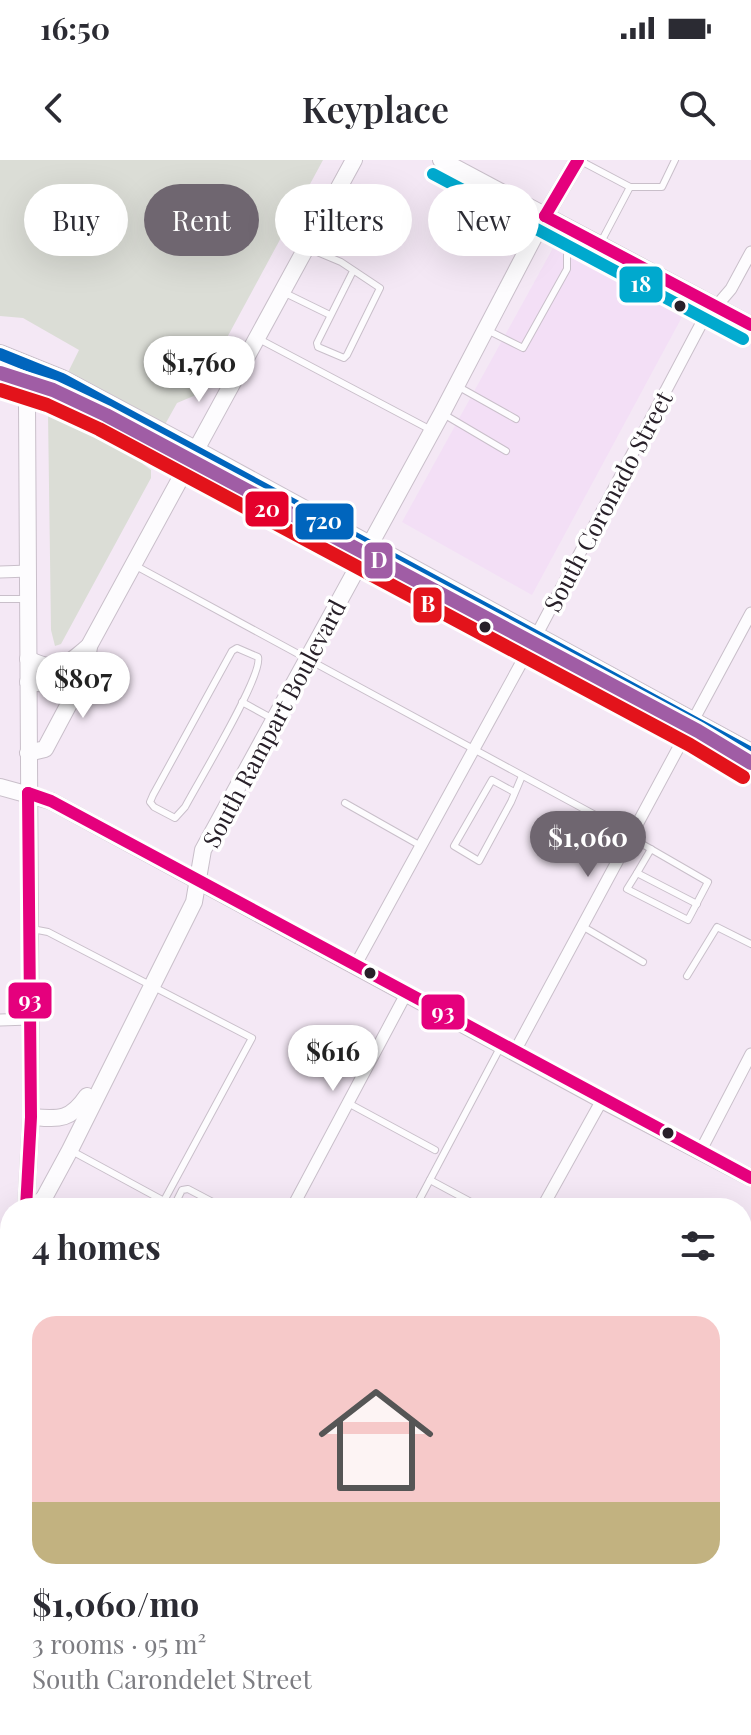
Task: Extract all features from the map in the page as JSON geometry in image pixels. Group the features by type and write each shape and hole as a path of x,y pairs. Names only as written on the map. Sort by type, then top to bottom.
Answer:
{"main road":[{"path":"2,356 62,379 751,753"}],"street":[{"path":"341,184 354,160"},
{"path":"441,160 751,325"},
{"name":"South Rampart Boulevard","path":"44,1198 194,902 203,850 578,160"},
{"name":"South Coronado Street","path":"355,966 536,636 701,324 717,307 751,252"},
{"path":"28,659 49,668 57,667 66,665 89,646 302,256"},
{"path":"27,1198 31,1117 29,366"},
{"path":"0,572 29,571"},
{"path":"508,1049 582,926 751,613"},
{"path":"28,753 45,749 86,672 89,646"},
{"path":"28,682 58,685 87,665"},
{"path":"0,787 51,801 751,1178"},
{"path":"297,1198 406,994"},
{"path":"0,1020 30,1019"},
{"path":"700,1152 751,1054"},
{"path":"31,1117 58,1117 77,1111 94,1085 109,1071"},
{"path":"547,1198 602,1100"}],"lane":[{"path":"578,160 630,187 662,187 675,160"},
{"path":"600,245 630,187"},
{"path":"485,329 523,348 567,269 567,255 579,234"},
{"path":"326,256 377,284 380,292 344,358 318,347 318,338 353,271"},
{"path":"283,291 330,315"},
{"path":"257,338 432,431"},
{"path":"456,385 516,419"},
{"path":"442,413 506,451"},
{"path":"134,564 474,749 631,836 708,882 688,920 627,889 651,849"},
{"path":"0,599 29,599"},
{"path":"237,648 260,659 242,702 179,816 175,818 154,807 150,802 153,795 232,651 237,648"},
{"path":"242,702 276,720"},
{"path":"514,792 492,780 454,846 479,861 511,802 522,776"},
{"path":"345,803 421,846"},
{"path":"637,873 697,904"},
{"path":"582,926 643,962"},
{"path":"687,976 717,927 751,944"},
{"path":"29,929 48,932 252,1038 165,1198"},
{"path":"420,1198 508,1049"},
{"path":"348,1103 435,1150"},
{"path":"70,1150 152,1198"},
{"path":"430,1180 463,1198"},
{"path":"178,1198 182,1190 188,1189 205,1198"}],"shaded area":[{"path":"0,160 323,160 310,184 275,184 275,249 196,395 177,403 143,464 151,470 151,478 61,644 55,646 51,630 48,413 79,350 23,318 0,316"},
{"path":"553,248 682,317 532,595 402,522"}],"transit line":[{"name":"93","path":"545,216 578,160"},
{"name":"18","path":"433,174 743,339"},
{"name":"93","path":"545,216 751,325"},
{"name":"720","path":"0,354 62,379 751,753"},
{"name":"20","path":"0,371 55,394 743,767"},
{"name":"D","path":"0,373 53,390 106,415 698,731 751,763"},
{"name":"B","path":"0,390 47,405 99,429 690,745 743,777"},
{"name":"93","path":"28,793 51,801 751,1178"},
{"name":"93","path":"27,1198 31,1117 28,793"}]}
